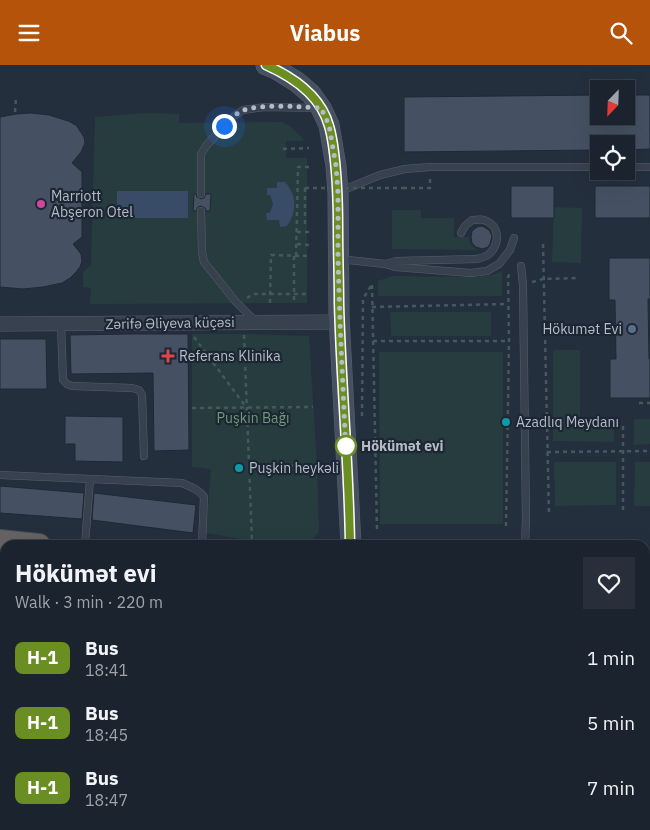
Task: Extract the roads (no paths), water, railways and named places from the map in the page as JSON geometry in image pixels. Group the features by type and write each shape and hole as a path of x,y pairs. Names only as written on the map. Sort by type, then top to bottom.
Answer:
{"main road":[{"path":"266,65 297,82 311,94 321,108 329,125 336,166 338,193 340,322 350,540"}],"street":[{"name":"Zərifə Əliyeva küçəsi","path":"0,324 340,322"}],"lane":[{"path":"201,194 201,160 203,150 234,116 243,110 265,107 321,108"},
{"path":"338,193 380,175 405,169 430,167 590,167"},
{"path":"635,167 650,167"},
{"path":"201,211 204,262 236,302 256,322"},
{"path":"385,264 396,261 477,259 487,256 495,247 498,239 496,231 491,224 483,219 472,220 461,233"},
{"path":"338,259 385,264 395,267 471,273 487,271 499,264 510,250 514,238"},
{"path":"521,266 523,285 525,540"},
{"path":"61,324 63,380 67,384 72,386 132,388 139,390 142,395 144,456"},
{"path":"0,475 182,483 199,490 204,497 202,540"},
{"path":"85,540 90,479"}],"water":[{"path":"277,182 285,182 294,198 293,215 287,226 280,227 279,220 267,220 266,213 270,213 273,204 270,195 267,195 267,188 277,188"},
{"path":"117,191 188,191 188,218 117,218"}],"place":[{"name":"Marriott Abşeron Otel","path":"41,204"},
{"name":"Hökumət Evi","path":"632,329"},
{"name":"Referans Klinika","path":"168,356"},
{"name":"Azadlıq Meydanı","path":"506,422"},
{"name":"Hökümət evi","path":"346,446"},
{"name":"Puşkin heykəli","path":"239,468"}],"park label":[{"name":"Puşkin Bağı","path":"253,418"}]}
